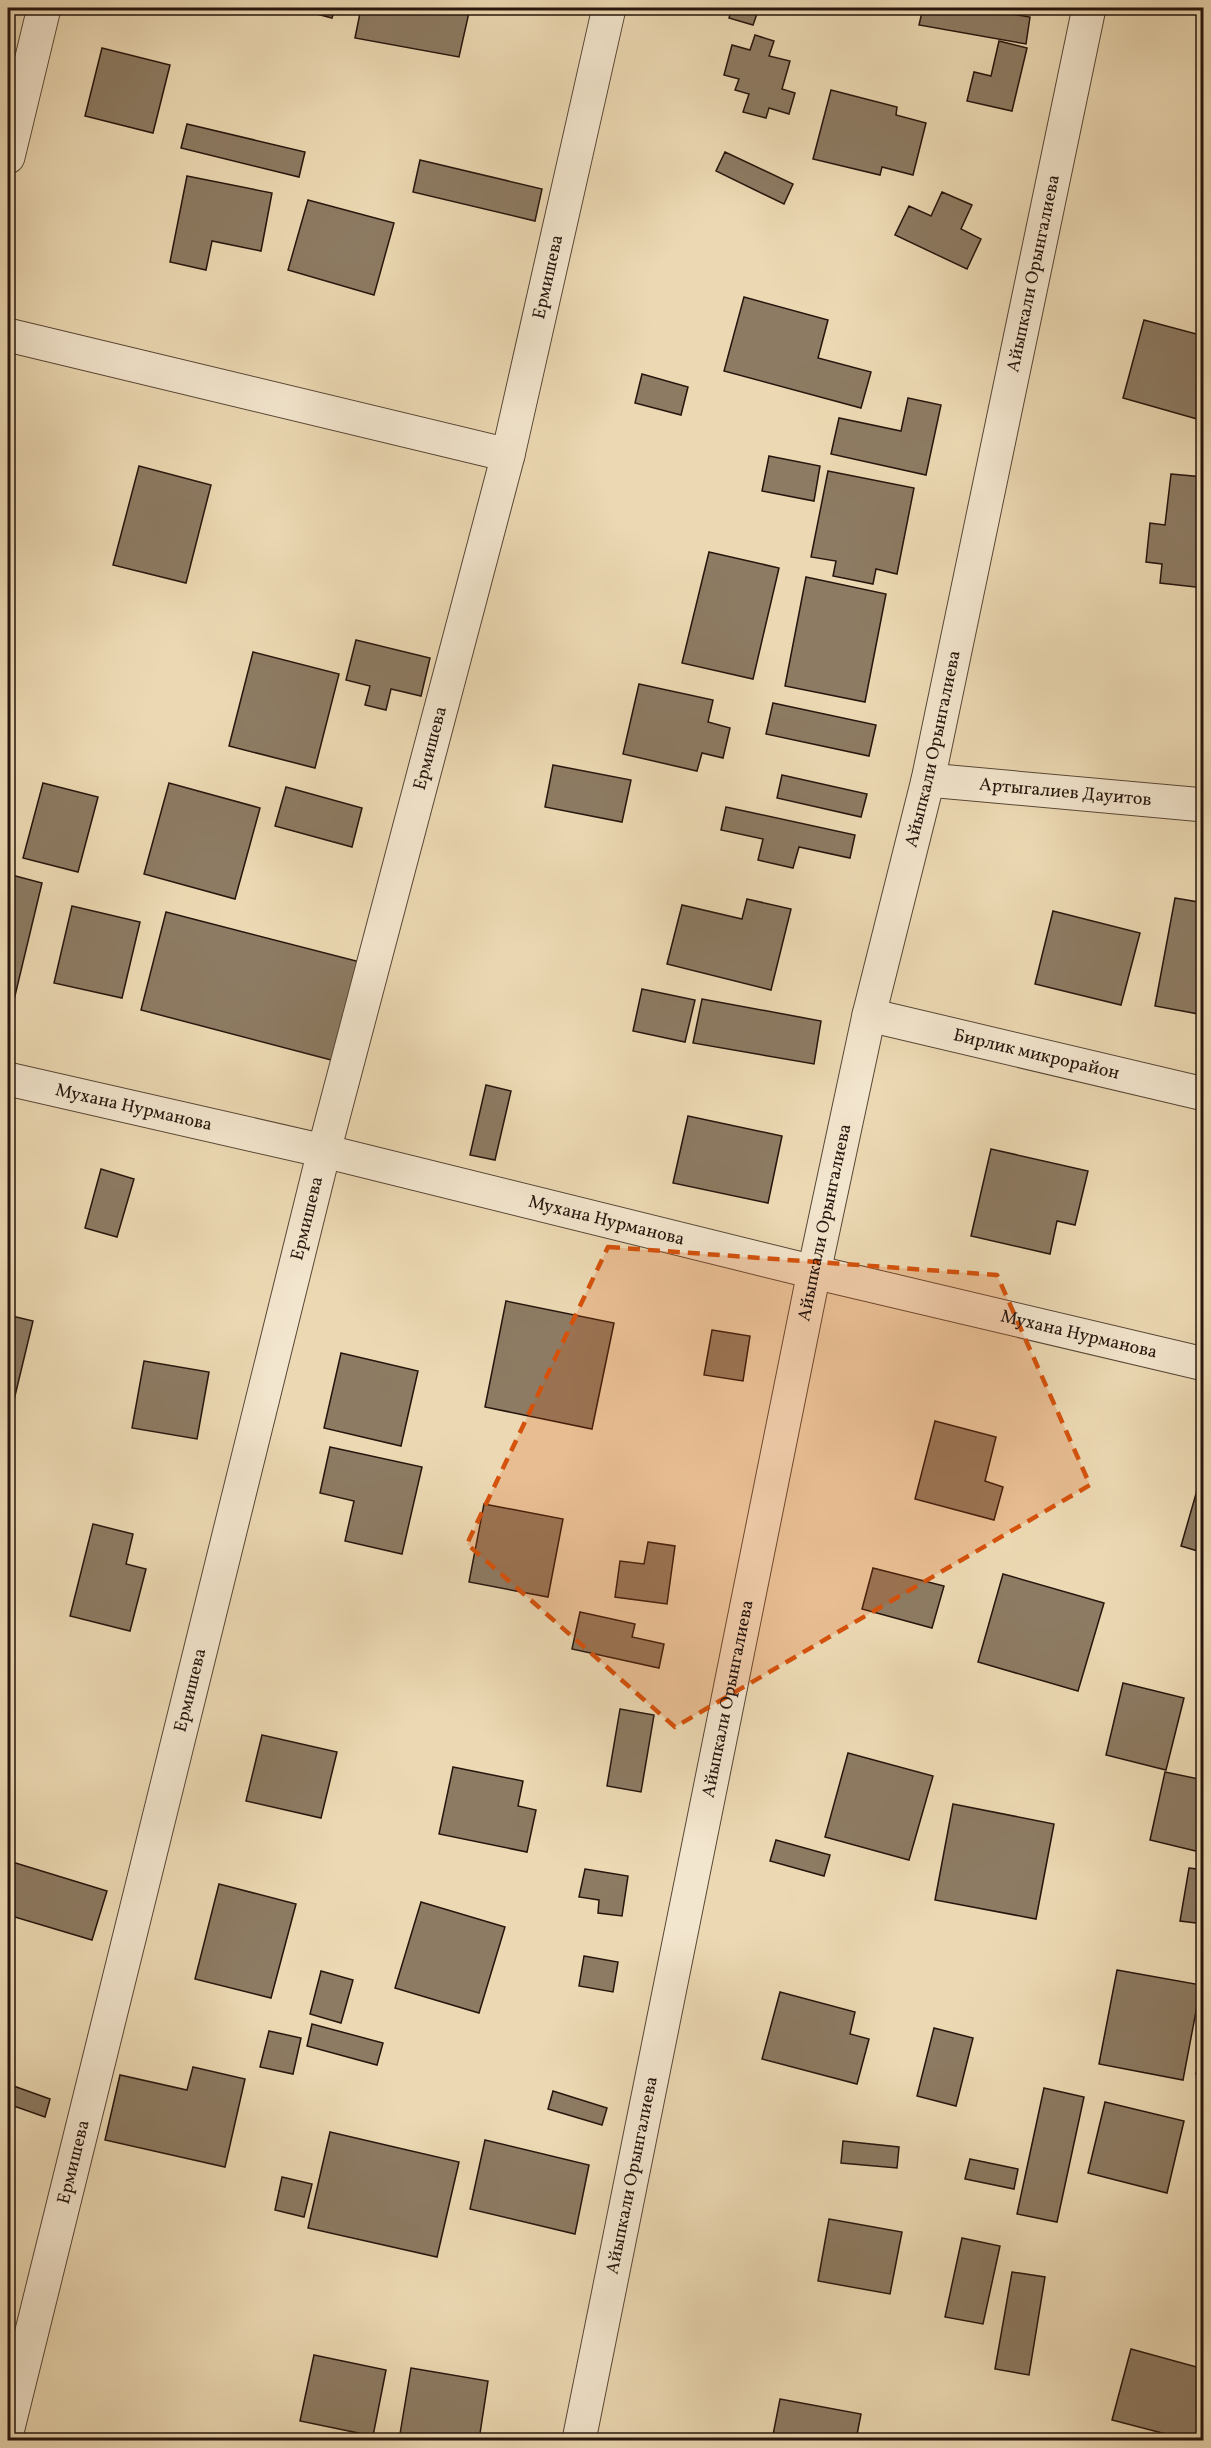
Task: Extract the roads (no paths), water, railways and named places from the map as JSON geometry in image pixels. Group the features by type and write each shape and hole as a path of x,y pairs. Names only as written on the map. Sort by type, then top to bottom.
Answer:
{"street":[{"path":"8,157 44,8"},
{"name":"Ермишева","path":"9,2415 324,1150 508,455 609,8"},
{"name":"Айыпкали Орынгалиева","path":"579,2440 814,1272 869,1015 928,780 1089,8"},
{"path":"8,335 508,455"},
{"name":"Артыгалиев Дауитов","path":"928,780 1203,805"},
{"name":"Бирлик микрорайон","path":"869,1015 1203,1094"},
{"name":"Мухана Нурманова","path":"8,1079 324,1150 814,1272 1203,1364"}]}
